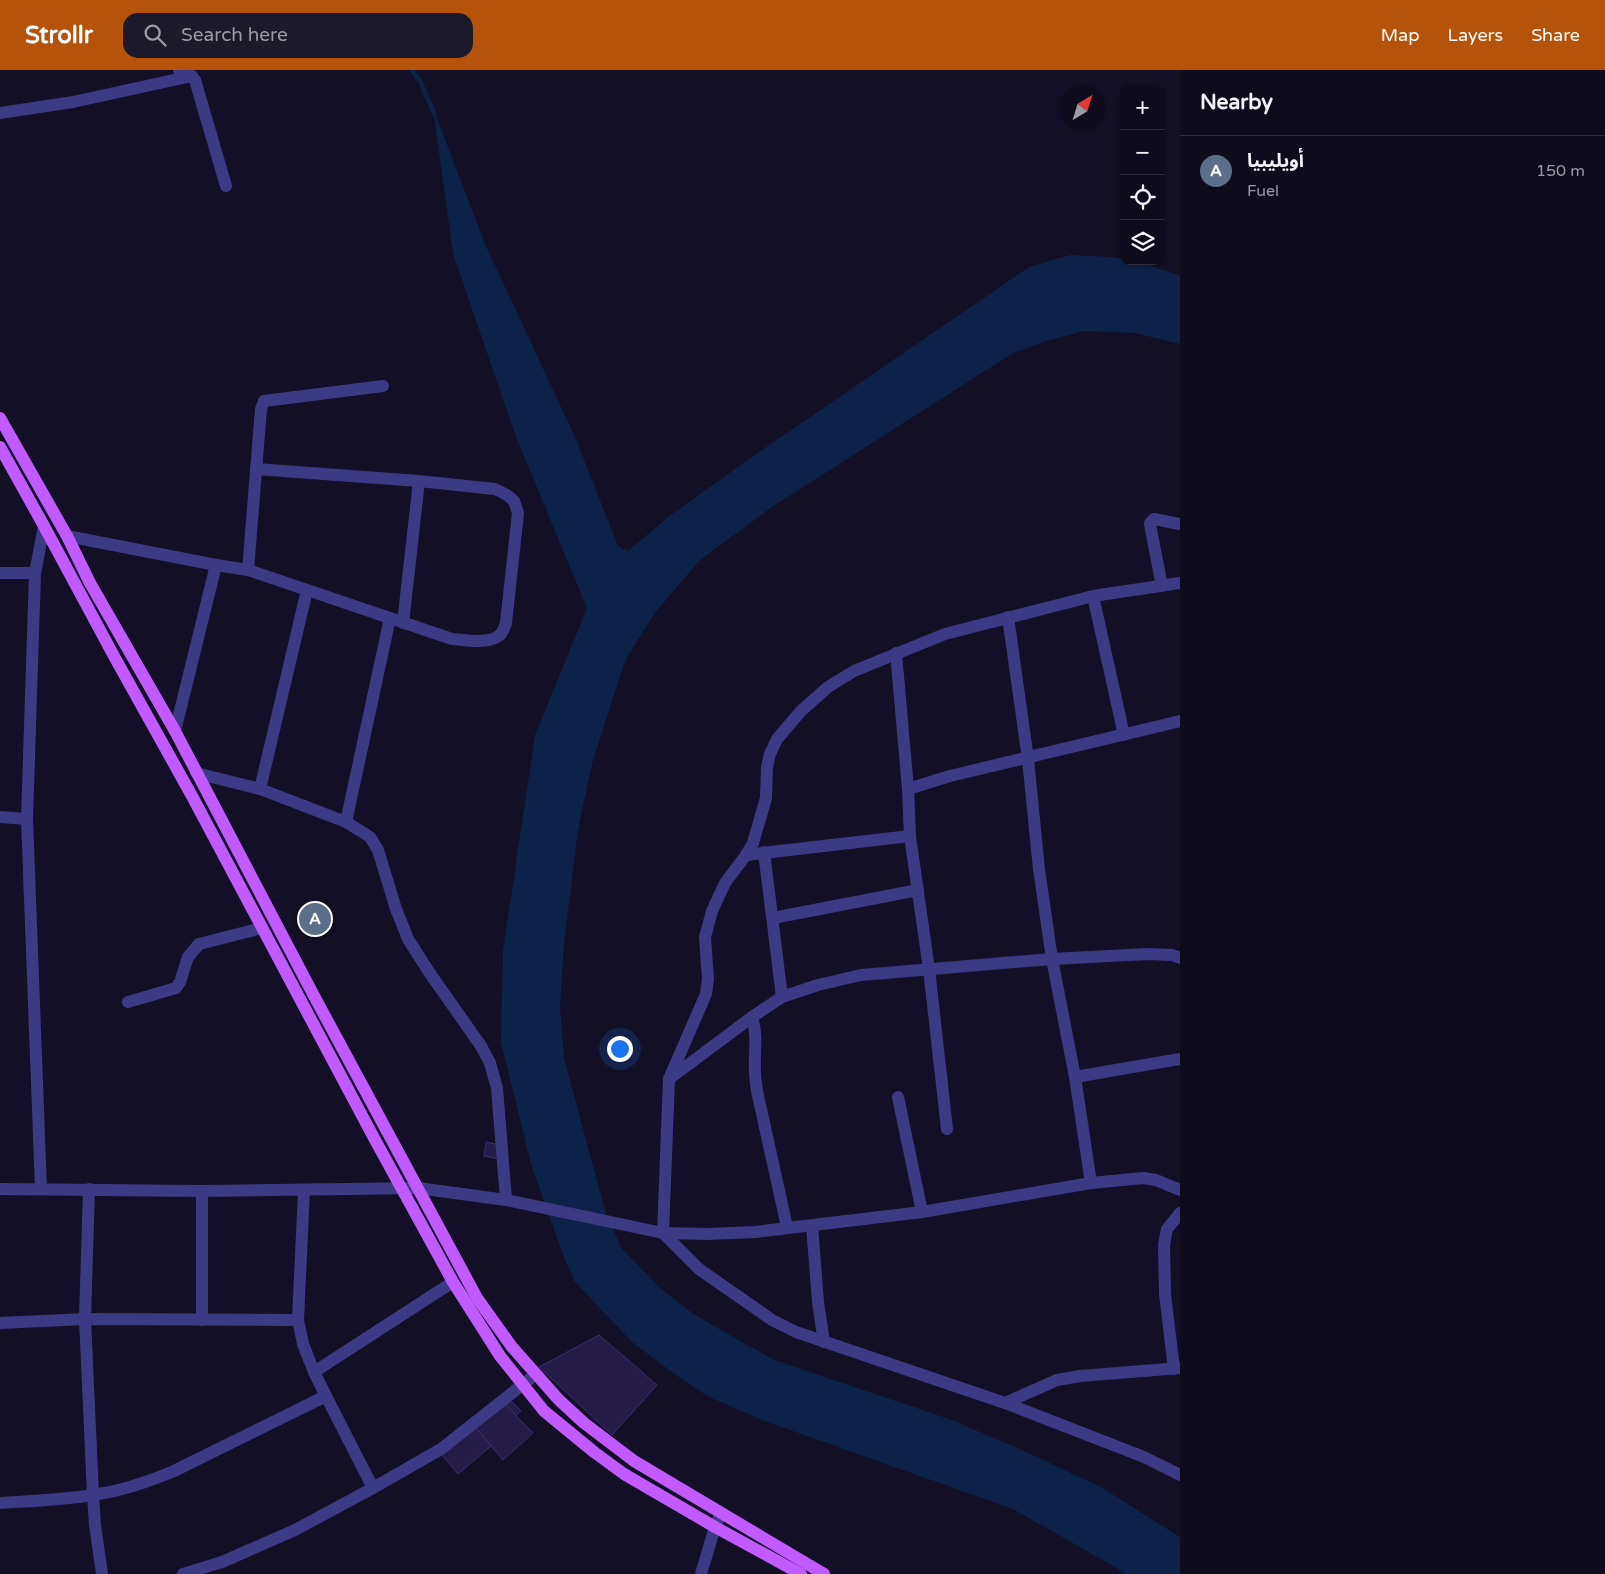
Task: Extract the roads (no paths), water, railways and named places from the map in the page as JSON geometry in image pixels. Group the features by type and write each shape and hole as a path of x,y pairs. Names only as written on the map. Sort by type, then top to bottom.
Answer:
{"main road":[{"path":"0,418 174,731 313,994 478,1298 512,1347 559,1400 634,1461 824,1574"},
{"path":"2,453 192,796 453,1282 487,1337 544,1411 594,1452 624,1474 801,1574"}],"street":[{"path":"179,70 192,76 197,87 226,186"},
{"path":"0,113 73,102 192,76"},
{"path":"248,570 261,408 264,401 383,386"},
{"path":"67,536 248,570 452,639 492,640 500,634 506,622 518,513 514,502 507,495 495,489 419,481 256,469"},
{"path":"403,623 419,481"},
{"path":"1162,586 1150,523 1154,519 1180,524"},
{"path":"41,1188 27,819 35,573 44,526"},
{"path":"174,731 216,565"},
{"path":"0,573 35,573"},
{"path":"1180,583 1093,596 945,634 854,671 828,687 801,711 776,739 767,767 766,798 753,843 725,882 712,911 705,937 708,979 706,994 669,1079 666,1117 663,1233 698,1269 772,1320 796,1332 1005,1403 1144,1457 1180,1475"},
{"path":"260,789 307,590"},
{"path":"1093,596 1124,735"},
{"path":"1008,617 1028,759 1052,959 1075,1077 1091,1183"},
{"path":"346,822 390,618"},
{"path":"896,653 908,789 910,836 929,969 948,1129"},
{"path":"908,789 950,776 1028,759 1180,721"},
{"path":"196,773 260,789 346,822 370,837 378,850 408,939 481,1046 490,1063 497,1088 506,1200"},
{"path":"0,817 27,819"},
{"path":"746,855 910,836"},
{"path":"764,852 782,998"},
{"path":"773,918 918,890"},
{"path":"128,1002 176,988 180,982 188,957 199,944 262,928"},
{"path":"669,1079 782,998 818,985 861,975 1052,959 1148,954 1172,955 1180,958"},
{"path":"752,1018 756,1048 755,1070 757,1091 788,1228"},
{"path":"1075,1077 1180,1059"},
{"path":"898,1097 922,1212"},
{"path":"0,1188 202,1191 418,1188 528,1204 663,1233 755,1232 812,1226 922,1212 1091,1183 1143,1178 1156,1180 1180,1190"},
{"path":"89,1189 85,1318 93,1495 102,1574"},
{"path":"304,1190 298,1320 303,1344 314,1372 373,1488"},
{"path":"202,1191 202,1320"},
{"path":"1005,1403 1057,1380 1080,1376 1177,1369 1165,1294 1164,1245 1167,1229 1180,1213"},
{"path":"812,1226 813,1261 824,1342"},
{"path":"314,1372 453,1282"},
{"path":"0,1323 85,1318 298,1320"},
{"path":"183,1574 222,1562 296,1530 373,1488 441,1449 536,1374"},
{"path":"0,1504 93,1495 124,1489 166,1474 326,1396"},
{"path":"701,1574 721,1513"}],"water":[{"path":"433,108 485,244 576,439 618,546 628,551 668,517 746,461 1029,267 1070,255 1111,257 1120,258 1120,265 1148,265 1180,276 1180,344 1135,333 1084,331 1046,341 1013,353 772,507 700,560 654,614 625,661 593,760 578,830 564,944 560,1008 564,1058 606,1214 622,1249 660,1288 695,1315 772,1359 952,1420 1101,1487 1180,1537 1180,1574 1127,1574 1013,1509 762,1420 709,1397 633,1343 575,1282 563,1255 531,1164 501,1043 503,951 535,735 587,608 516,437 453,254"}],"waterway":[{"path":"412,70 420,81 434,113"}],"place":[{"name":"أويليبيا","path":"315,919"}]}
